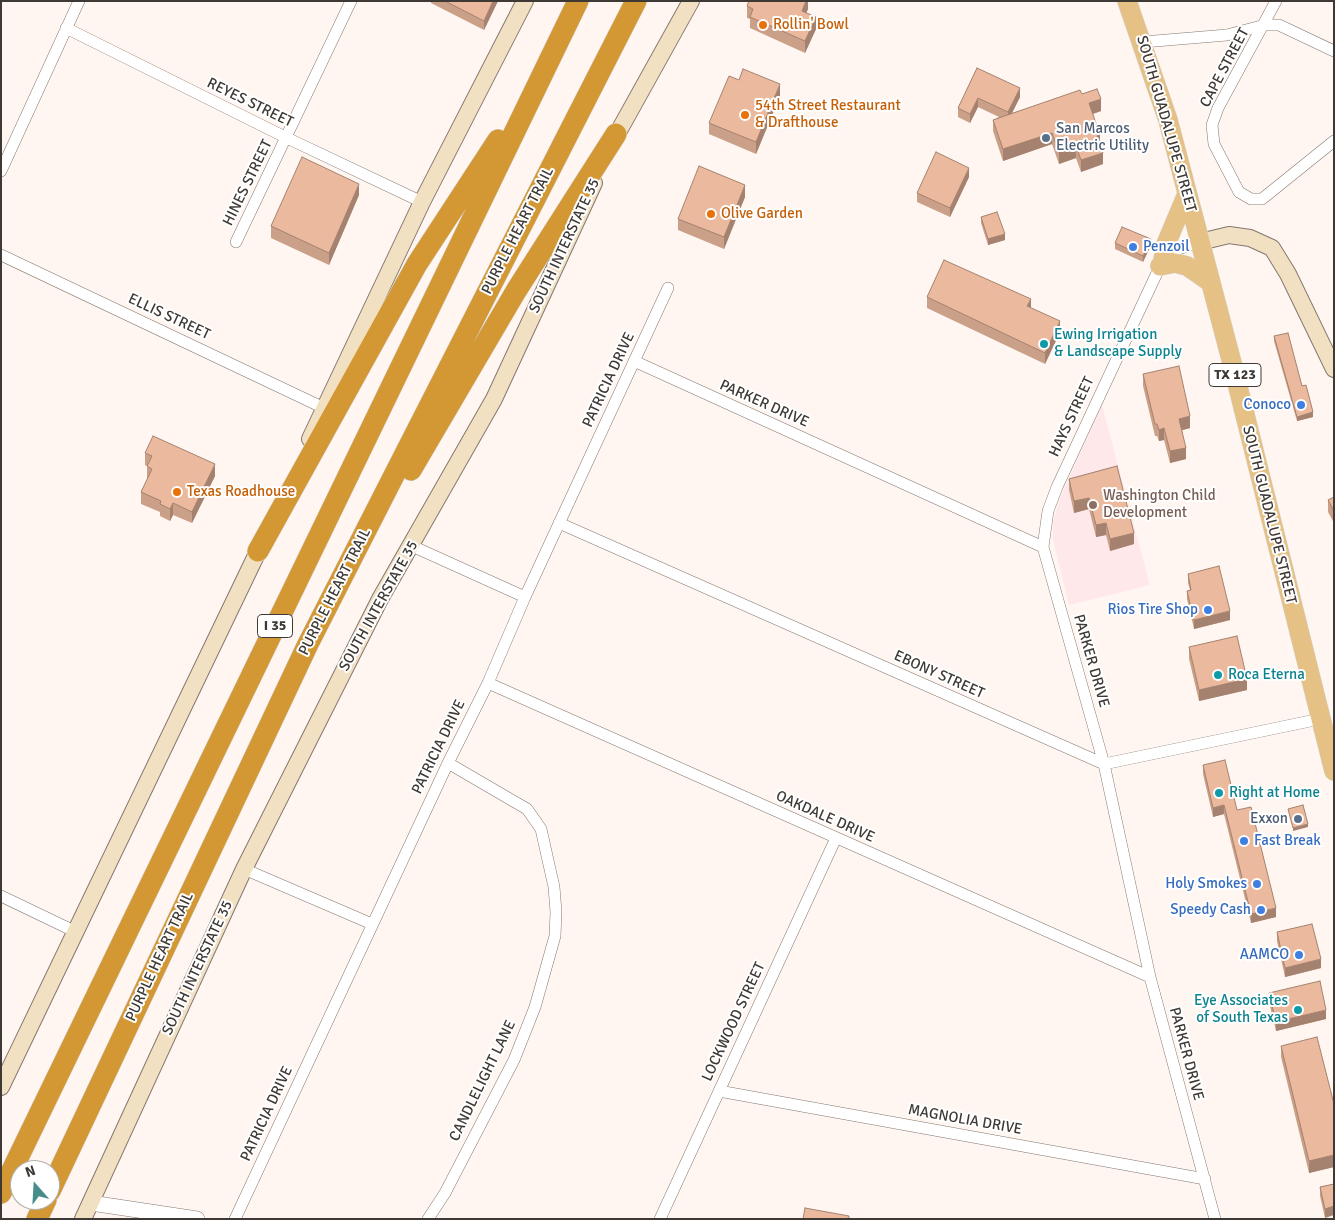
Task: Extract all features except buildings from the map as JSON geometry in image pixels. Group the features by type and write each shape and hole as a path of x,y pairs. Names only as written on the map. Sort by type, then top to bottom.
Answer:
{"highway":[{"name":"I 35","path":"1,1193 578,1"},
{"name":"PURPLE HEART TRAIL","path":"60,1170 308,644 636,1"},
{"path":"258,551 417,264 550,60"},
{"path":"308,644 516,291 616,134"}],"main road":[{"name":"SOUTH INTERSTATE 35","path":"83,1219 244,869 380,599 412,546 494,399 616,134 648,81 691,1"},
{"name":"SOUTH GUADALUPE STREET","path":"1128,1 1168,120 1334,771"},
{"path":"1,1087 74,931 258,551 422,202 522,2"},
{"path":"1187,194 1166,244 1161,263 1175,263 1187,266 1210,282"},
{"path":"1200,242 1229,235 1250,238 1272,248 1288,274 1334,369"}],"street":[{"path":"1,171 79,1"},
{"name":"HINES STREET","path":"236,242 351,1"},
{"name":"CAPE STREET","path":"1276,1 1265,25 1218,108 1212,125 1214,144 1239,192 1251,199 1262,199 1334,141"},
{"path":"1143,42 1227,35 1265,25 1278,25 1334,51"},
{"name":"REYES STREET","path":"66,28 287,138 422,202"},
{"path":"1161,263 1175,250 1200,242"},
{"name":"ELLIS STREET","path":"1,255 324,408"},
{"name":"HAYS STREET","path":"1043,547 1048,511 1057,487 1161,263"},
{"name":"PATRICIA DRIVE","path":"235,1219 372,924 488,683 525,597 668,288"},
{"name":"PARKER DRIVE","path":"634,361 1043,547 1104,764 1150,978 1215,1219"},
{"name":"EBONY STREET","path":"559,523 1104,764"},
{"path":"412,546 525,597"},
{"name":"OAKDALE DRIVE","path":"488,683 1150,978"},
{"path":"1104,764 1320,719"},
{"name":"CANDLELIGHT LANE","path":"428,1219 444,1193 514,1060 535,1007 554,936 556,912 554,887 541,829 527,809 448,763"},
{"name":"LOCKWOOD STREET","path":"660,1219 836,838"},
{"path":"244,869 372,924"},
{"path":"1,896 74,931"},
{"name":"MAGNOLIA DRIVE","path":"719,1091 1205,1179"},
{"path":"91,1202 197,1219"}],"shaded area":[{"name":"Washington Child Development","path":"1102,405 1150,585 1069,605 1053,540 1053,522 1060,498"}],"place":[{"name":"Rollin' Bowl","path":"763,25"},
{"name":"54th Street Restaurant & Drafthouse","path":"745,115"},
{"name":"San Marcos Electric Utility","path":"1046,138"},
{"name":"Olive Garden","path":"711,214"},
{"name":"Penzoil","path":"1133,247"},
{"name":"Ewing Irrigation & Landscape Supply","path":"1044,344"},
{"name":"Conoco","path":"1301,405"},
{"name":"Texas Roadhouse","path":"177,492"},
{"name":"Washington Child Development","path":"1093,505"},
{"name":"Rios Tire Shop","path":"1208,610"},
{"name":"Roca Eterna","path":"1218,675"},
{"name":"Right at Home","path":"1219,793"},
{"name":"Exxon","path":"1298,819"},
{"name":"Fast Break","path":"1244,841"},
{"name":"Holy Smokes","path":"1257,884"},
{"name":"Speedy Cash","path":"1261,910"},
{"name":"AAMCO","path":"1299,955"},
{"name":"Eye Associates of South Texas","path":"1298,1010"}]}
